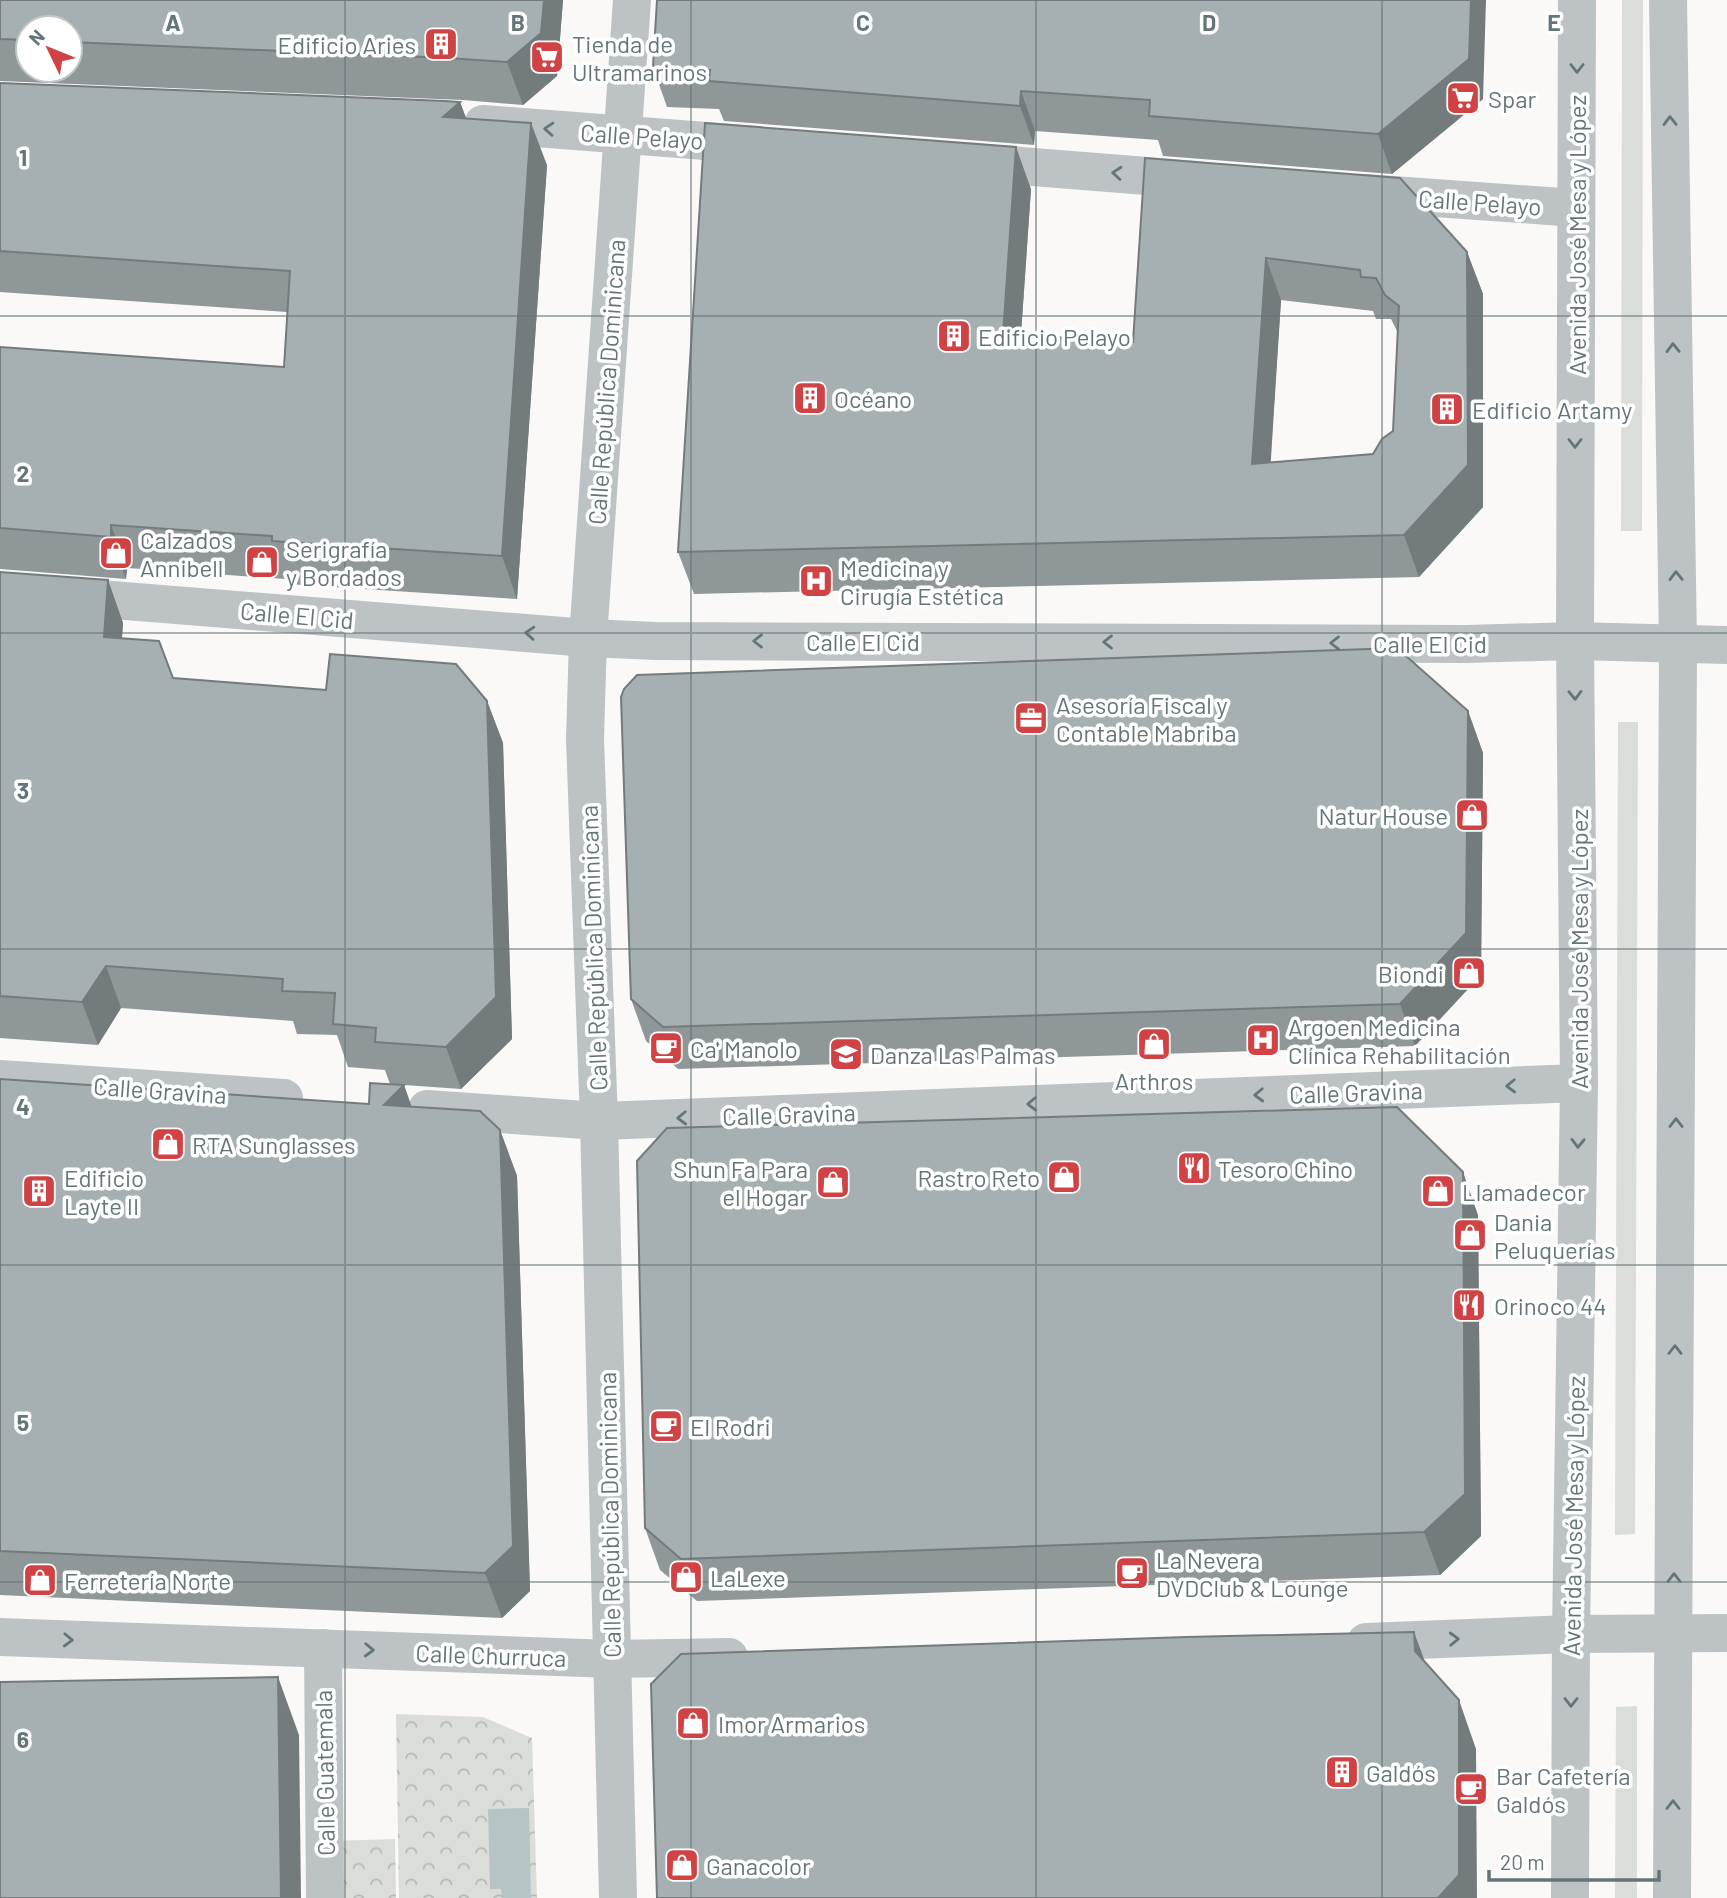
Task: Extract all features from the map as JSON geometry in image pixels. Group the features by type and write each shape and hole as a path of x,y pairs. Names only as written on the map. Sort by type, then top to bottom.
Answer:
{"street":[{"name":"Calle República Dominicana","path":"618,1898 599,1121 585,739 588,638 632,0"},
{"name":"Avenida José Mesa y López","path":"1570,1898 1579,1083 1575,641 1577,0"},
{"path":"1668,0 1678,644 1672,1898"},
{"name":"Calle Pelayo","path":"448,122 794,148"},
{"path":"931,159 1234,183"},
{"name":"Calle Pelayo","path":"1330,190 1576,208"},
{"name":"Calle El Cid","path":"0,591 588,638 656,641 1575,641 1727,645"},
{"name":"Calle Gravina","path":"0,1079 320,1101"},
{"name":"Calle Gravina","path":"390,1106 599,1121 1579,1083"},
{"path":"1336,1642 1571,1634 1727,1633"},
{"name":"Calle Churruca","path":"0,1637 612,1659 765,1656"},
{"name":"Calle Guatemala","path":"323,1648 325,1898"}],"green space":[{"path":"1622,0 1643,0 1642,531 1621,531"},
{"path":"1618,722 1638,722 1635,1534 1615,1535"},
{"path":"1637,1706 1637,1898 1615,1898 1616,1707"},
{"path":"396,1714 483,1717 532,1738 537,1898 399,1898"},
{"path":"395,1839 396,1898 332,1898 330,1841"}],"shaded area":[{"path":"529,1808 531,1898 502,1898 501,1889 490,1889 488,1809"}],"building":[{"path":"0,0 544,0 541,33 507,62 84,43 84,14 14,14 14,40 0,39"},
{"path":"657,0 1471,0 1469,59 1378,134 1149,116 1150,100 1021,91 1020,106 709,81 710,70 653,67"},
{"path":"0,83 460,102 443,117 531,123 502,556 272,541 272,536 111,525 111,537 0,528 0,347 284,367 290,271 0,251"},
{"path":"705,123 1016,147 1003,334 1133,342 1145,158 1400,178 1467,252 1468,465 1404,535 678,552","holes":["1266,258 1360,270 1361,277 1376,278 1385,295 1399,306 1393,431 1382,439 1373,454 1252,464"]},
{"path":"0,572 108,580 104,637 159,641 173,678 326,690 330,654 456,664 487,701 496,997 446,1047 375,1042 376,1028 333,1024 335,993 282,991 283,979 106,966 82,1002 0,996"},
{"path":"1397,648 1468,711 1466,933 1400,1004 663,1027 631,999 621,697 624,689 637,675"},
{"path":"0,1079 369,1104 370,1083 404,1085 384,1105 480,1111 500,1130 513,1546 485,1573 0,1551"},
{"path":"1397,1107 1463,1172 1465,1494 1424,1532 681,1559 645,1528 637,1161 667,1128"},
{"path":"1414,1632 1415,1651 1459,1700 1459,1875 1438,1898 657,1898 651,1684 681,1654"},
{"path":"278,1677 281,1898 0,1898 0,1682"}],"place":[{"name":"Edificio Aries","path":"441,44"},
{"name":"Tienda de Ultramarinos","path":"547,57"},
{"name":"Spar","path":"1463,98"},
{"name":"Edificio Pelayo","path":"954,336"},
{"name":"Océano","path":"810,398"},
{"name":"Edificio Artamy","path":"1447,409"},
{"name":"Calzados Annibell","path":"116,553"},
{"name":"Serigrafía y Bordados","path":"262,562"},
{"name":"Medicina y Cirugía Estética","path":"816,581"},
{"name":"Asesoría Fiscal y Contable Mabriba","path":"1031,718"},
{"name":"Natur House","path":"1472,815"},
{"name":"Biondi","path":"1469,973"},
{"name":"Argoen Medicina Clínica Rehabilitación","path":"1263,1040"},
{"name":"Arthros","path":"1154,1044"},
{"name":"Ca' Manolo","path":"666,1048"},
{"name":"Danza Las Palmas","path":"846,1054"},
{"name":"RTA Sunglasses","path":"168,1144"},
{"name":"Tesoro Chino","path":"1194,1168"},
{"name":"Rastro Reto","path":"1064,1177"},
{"name":"Shun Fa Para el Hogar","path":"833,1182"},
{"name":"Edificio Layte II","path":"39,1191"},
{"name":"Llamadecor","path":"1438,1191"},
{"name":"Dania Peluquerías","path":"1470,1235"},
{"name":"Orinoco 44","path":"1469,1305"},
{"name":"El Rodri","path":"666,1426"},
{"name":"La Nevera DVDClub & Lounge","path":"1132,1573"},
{"name":"LaLexe","path":"686,1577"},
{"name":"Ferretería Norte","path":"40,1580"},
{"name":"Imor Armarios","path":"693,1723"},
{"name":"Galdós","path":"1342,1772"},
{"name":"Bar Cafetería Galdós","path":"1471,1789"},
{"name":"Ganacolor","path":"682,1865"}]}
